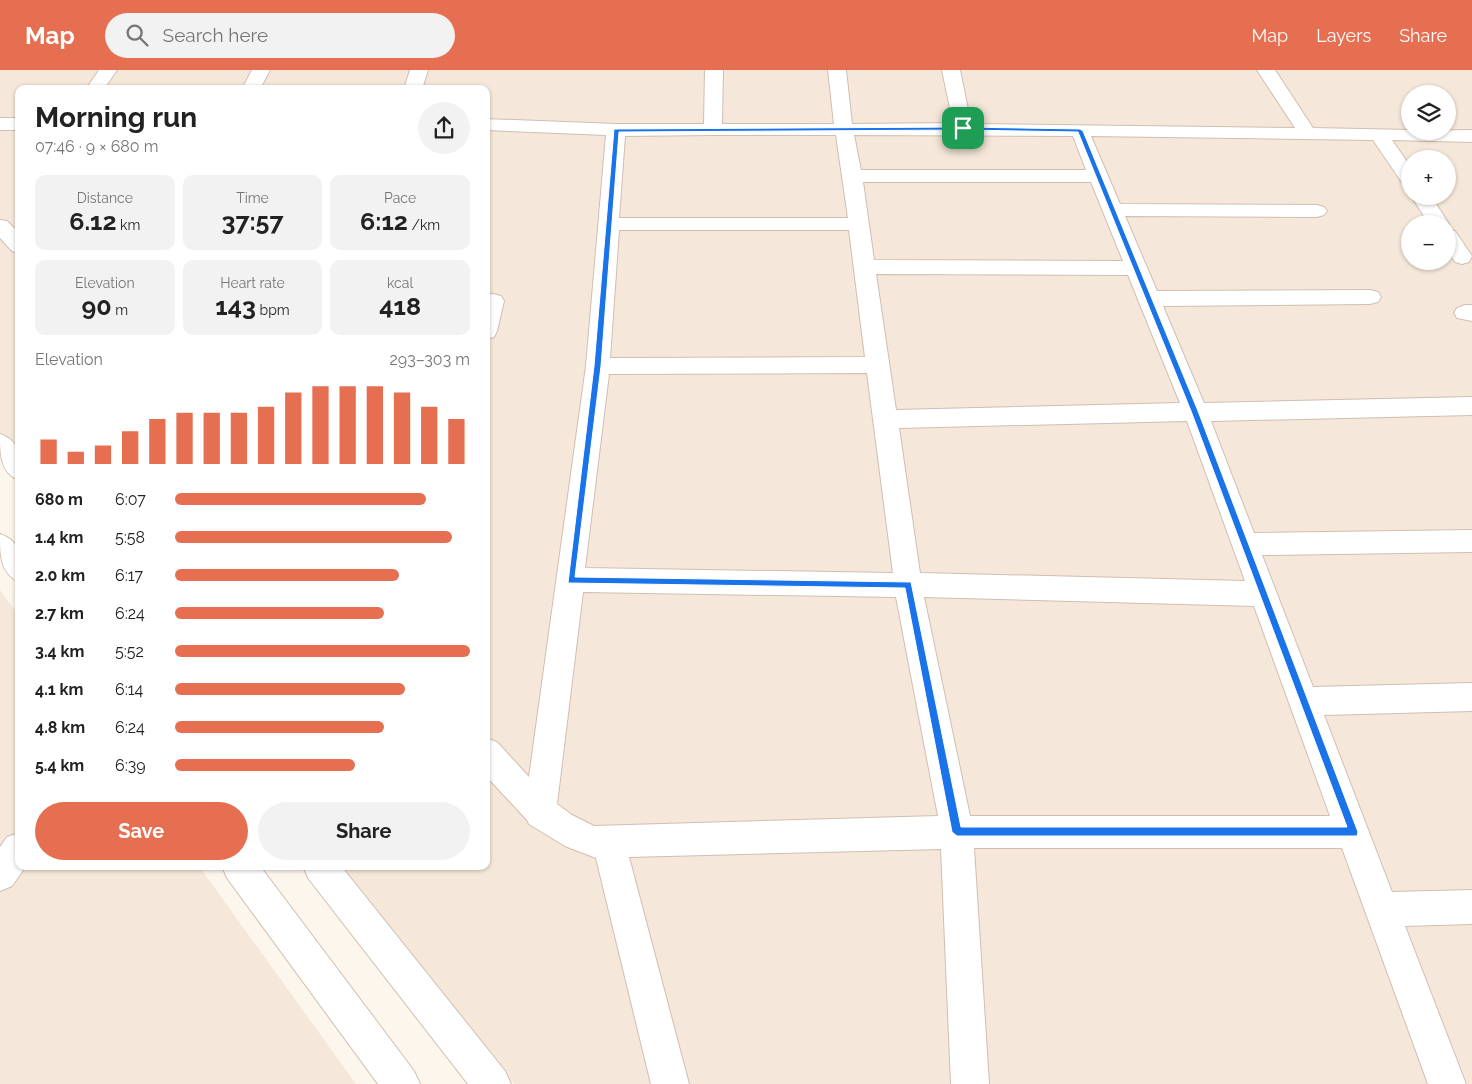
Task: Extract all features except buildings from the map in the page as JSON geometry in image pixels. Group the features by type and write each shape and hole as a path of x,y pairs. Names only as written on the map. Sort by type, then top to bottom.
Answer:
{"street":[{"path":"98,85 108,70"},
{"path":"253,85 261,70"},
{"path":"414,85 419,70"},
{"path":"713,130 714,70"},
{"path":"837,70 908,585 957,832 970,1084"},
{"path":"951,70 963,128"},
{"path":"1266,70 1308,134"},
{"path":"0,124 15,124"},
{"path":"490,124 616,130 963,128 1472,136"},
{"path":"540,813 598,366 616,130"},
{"path":"1080,131 1194,411 1354,832 1447,1084"},
{"path":"1378,134 1401,167"},
{"path":"852,176 1098,176"},
{"path":"1112,210 1317,211"},
{"path":"609,224 858,224"},
{"path":"0,226 15,242"},
{"path":"1456,248 1462,257"},
{"path":"864,267 1136,268"},
{"path":"1149,299 1370,297"},
{"path":"490,314 493,301"},
{"path":"598,366 878,365"},
{"path":"886,419 1472,406"},
{"path":"0,444 15,465"},
{"path":"1244,544 1472,541"},
{"path":"0,545 15,565"},
{"path":"571,580 908,585 1263,594"},
{"path":"1304,701 1472,697"},
{"path":"490,757 540,813 573,835 594,842 957,832 1354,832"},
{"path":"608,841 670,1084"},
{"path":"0,874 15,854"},
{"path":"243,870 401,1084"},
{"path":"323,870 492,1084"},
{"path":"1382,909 1472,907"}],"shaded area":[{"path":"0,70 1472,70 1472,1084 514,1084 341,870 490,870 490,85 15,85 15,468 0,450"},
{"path":"0,590 15,611 15,870 202,870 356,1084 0,1084"}],"route":[{"path":"963,128 1080,131 1194,411 1354,832 957,832 908,585 571,580 598,366 616,130 963,128"}]}
